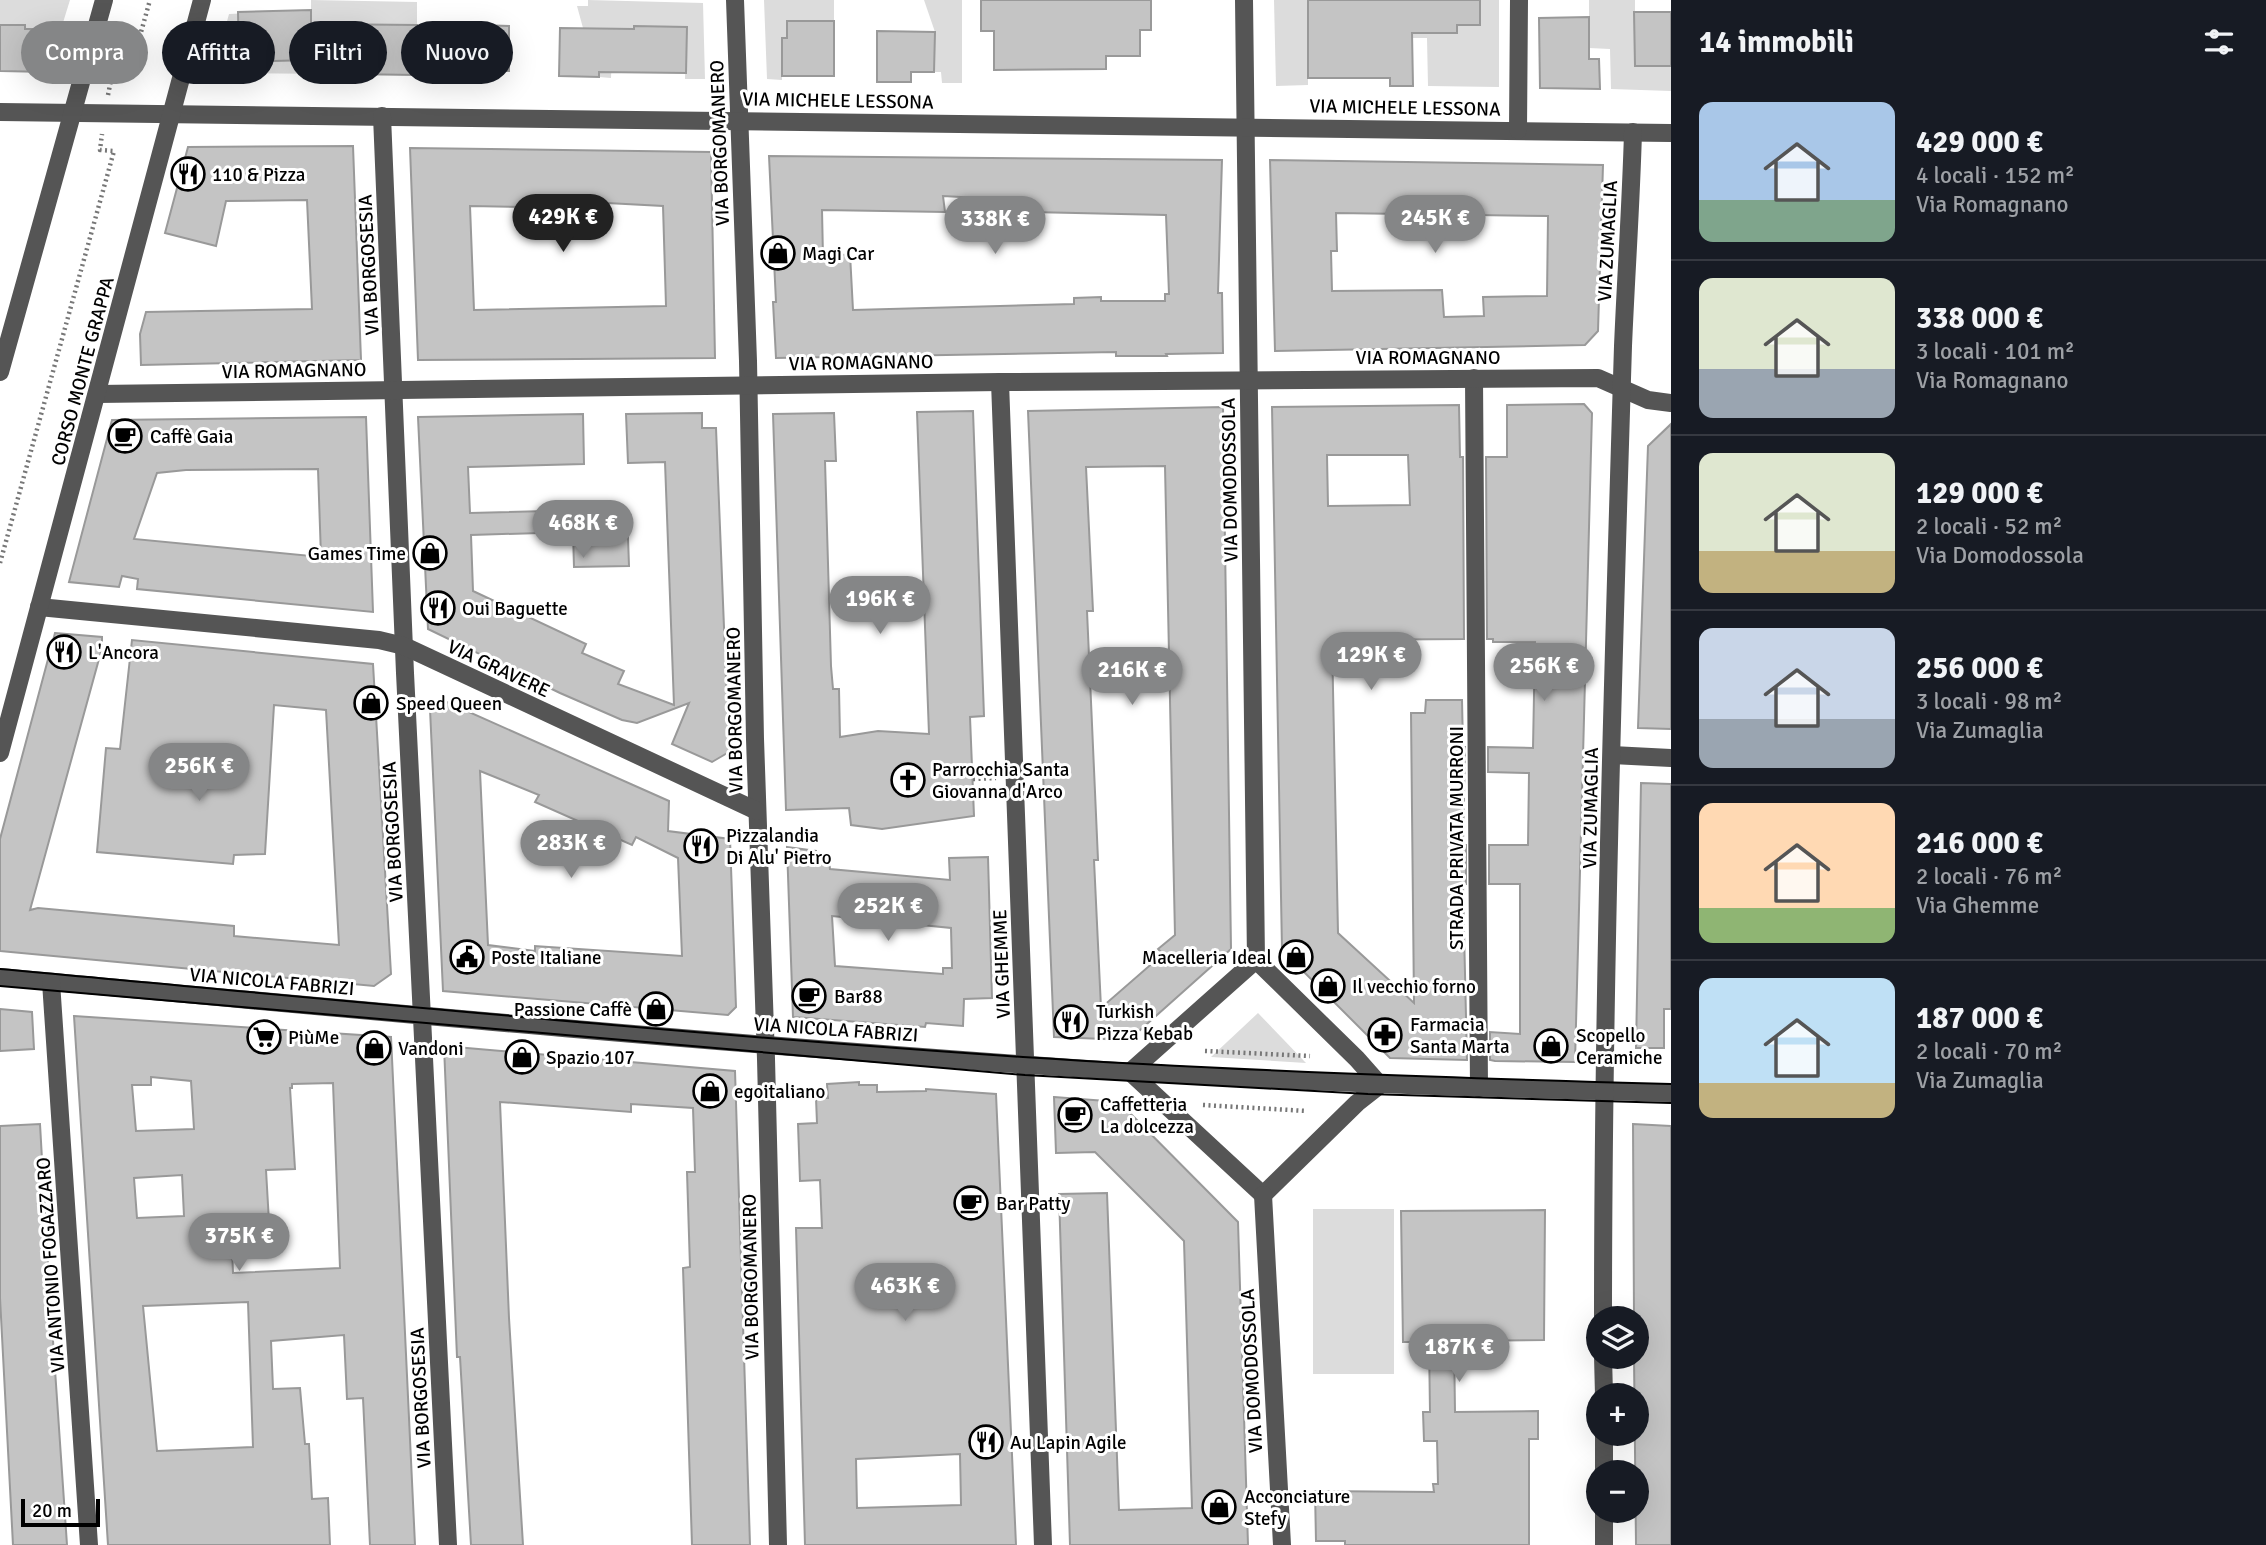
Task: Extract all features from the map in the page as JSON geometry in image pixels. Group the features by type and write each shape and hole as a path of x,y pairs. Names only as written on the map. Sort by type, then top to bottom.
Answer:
{"street":[{"path":"0,372 104,0"},
{"name":"CORSO MONTE GRAPPA","path":"0,753 202,0"},
{"name":"VIA BORGOMANERO","path":"735,0 748,384 778,1545"},
{"name":"VIA DOMODOSSOLA","path":"1244,0 1256,960"},
{"name":"VIA MICHELE LESSONA","path":"1518,130 1519,0"},
{"name":"VIA MICHELE LESSONA","path":"0,112 1671,133"},
{"name":"VIA BORGOSESIA","path":"382,116 404,646 448,1545"},
{"name":"VIA ZUMAGLIA","path":"1603,1306 1604,1091 1612,755 1622,388 1633,132"},
{"name":"STRADA PRIVATA MURRONI","path":"1474,378 1479,1088"},
{"name":"VIA ROMAGNANO","path":"97,394 748,384 1598,378 1648,400 1671,403"},
{"name":"VIA GHEMME","path":"1000,382 1042,1545"},
{"name":"VIA GRAVERE","path":"39,607 379,640 404,646 757,810"},
{"path":"1612,755 1671,758"},
{"path":"1256,960 1380,1085 1357,1103 1263,1195 1130,1072 1256,960"},
{"name":"VIA NICOLA FABRIZI","path":"0,977 423,1016 1024,1065 1380,1085 1671,1093"},
{"name":"VIA ANTONIO FOGAZZARO","path":"51,982 89,1545"},
{"name":"VIA DOMODOSSOLA","path":"1263,1195 1282,1545"},
{"path":"1604,1523 1604,1545"}],"path":[{"path":"0,563 114,151 100,150 112,75 129,75 150,0"},
{"path":"972,779 986,779"},
{"path":"1205,1051 1310,1056"},
{"path":"1203,1105 1307,1111"}],"shaded area":[{"path":"0,0 70,0 63,21 21,21 21,25 0,25"},
{"path":"311,0 417,2 417,21 401,21 401,25 387,24 387,21 289,21 289,74 275,74 275,21 227,21 229,14 311,10"},
{"path":"588,0 703,3 705,79 685,79 686,27 634,26 633,51 612,51 611,78 599,77 600,29 583,28 577,6 588,6"},
{"path":"764,0 834,0 834,21 787,22 787,38 782,38 782,80 767,79"},
{"path":"924,0 962,0 962,83 942,83 941,72 934,72 935,32"},
{"path":"1274,0 1308,0 1308,85 1276,86"},
{"path":"1389,0 1499,0 1499,87 1428,86 1427,38 1390,38"},
{"path":"1589,0 1635,0 1635,65 1671,66 1671,91 1611,89 1610,49 1589,48"},
{"path":"1258,1013 1306,1063 1211,1057"},
{"path":"1313,1209 1394,1209 1394,1374 1313,1374"}],"building":[{"path":"981,0 1151,0 1151,30 1140,30 1140,56 1106,56 1106,69 994,70 994,31 981,31"},
{"path":"1308,0 1480,0 1480,25 1457,25 1457,33 1412,33 1413,86 1390,86 1390,78 1308,78"},
{"path":"311,10 311,21 289,21 289,61 275,61 275,21 238,21 238,12"},
{"path":"1634,12 1671,12 1671,66 1635,66"},
{"path":"1589,17 1589,59 1599,59 1600,89 1540,88 1539,18"},
{"path":"787,21 834,21 834,76 782,76 782,38 787,38"},
{"path":"0,25 21,25 21,71 0,71"},
{"path":"387,25 401,25 401,75 387,75"},
{"path":"634,26 687,27 686,73 599,72 599,77 559,76 560,28 634,29"},
{"path":"877,31 935,32 934,72 911,72 911,82 877,82"},
{"path":"353,146 361,360 141,365 140,334 146,312 312,309 307,200 226,201 216,246 165,233 188,147"},
{"path":"410,148 711,152 715,358 418,360","holes":["588,202 663,206 666,306 474,310 470,206 588,208"]},
{"path":"769,156 1222,160 1218,293 1222,293 1223,353 1166,354 1167,356 1116,356 1116,352 776,358 773,302 776,302","holes":["943,196 1030,201 1031,212 1166,215 1169,294 1165,294 1165,301 1101,301 1101,297 1074,298 1074,304 853,310 850,254 823,257 822,210 945,212"]},
{"path":"1270,160 1603,165 1598,331 1585,345 1275,351","holes":["1336,213 1548,216 1547,296 1483,297 1484,316 1444,317 1442,290 1332,291 1331,251 1337,251"]},
{"path":"1584,404 1592,413 1575,1062 1495,1061 1490,1060 1490,1032 1520,1034 1520,884 1489,884 1489,845 1528,845 1529,773 1488,772 1488,747 1533,748 1535,642 1493,642 1493,639 1487,639 1486,457 1507,457 1507,405"},
{"path":"1459,405 1460,457 1463,457 1464,639 1332,640 1338,933 1414,1003 1411,713 1425,713 1426,700 1462,700 1465,747 1463,845 1466,845 1466,884 1463,884 1467,1060 1390,1058 1282,950 1272,407","holes":["1327,455 1408,455 1410,505 1328,506"]},
{"path":"1223,407 1231,949 1129,1040 1054,1037 1028,411","holes":["1165,466 1175,935 1158,949 1163,954 1101,1008 1094,860 1098,860 1087,611 1093,611 1086,467"]},
{"path":"973,411 984,716 970,717 974,816 882,829 851,825 849,808 786,810 773,414 834,413 836,461 825,461 831,666 833,689 839,689 840,737 878,731 929,734 917,412"},
{"path":"702,413 702,428 716,428 729,752 712,762 672,744 689,703 637,723 622,720 428,629 418,417 583,414 584,464 468,467 470,513 627,509 629,566 574,567 573,532 471,535 473,591 586,644 582,653 624,671 618,684 674,705 665,462 628,463 626,414"},
{"path":"366,417 373,612 137,589 138,579 122,576 119,587 69,582 112,420","holes":["318,469 321,557 134,539 157,473 186,470"]},
{"path":"1671,424 1671,729 1638,728 1648,446"},
{"path":"55,633 102,637 102,648 30,910 38,908 234,926 234,936 339,945 326,710 274,705 265,854 234,855 233,864 97,852 106,748 120,749 132,640 373,664 391,974 374,986 0,951 0,839"},
{"path":"442,700 669,801 668,831 730,839 736,1007 728,1015 443,991 430,709","holes":["480,771 539,795 535,802 632,845 636,837 678,858 682,956 535,946 535,951 488,945"]},
{"path":"1641,783 1671,784 1671,1009 1664,1009 1664,1048 1636,1048"},
{"path":"787,847 816,851 817,861 829,861 830,869 950,880 949,858 988,857 992,998 964,999 963,1026 926,1023 925,1027 793,1017","holes":["832,916 951,928 952,968 943,968 943,974 835,966"]},
{"path":"0,1009 32,1012 34,1049 0,1051"},
{"path":"74,1016 391,1037 415,1545 370,1545 363,1398 347,1399 344,1335 271,1341 273,1389 300,1388 305,1444 309,1444 312,1499 328,1498 330,1545 108,1545","holes":["151,1077 191,1081 194,1129 136,1131 132,1085 151,1085","333,1083 340,1268 233,1273 231,1224 269,1222 266,1170 295,1169 290,1088 292,1084","182,1175 184,1216 137,1218 134,1178","248,1302 253,1447 157,1451 143,1306"]},
{"path":"444,1046 735,1071 750,1545 692,1545 683,1268 690,1267 687,1172 695,1172 693,1108 631,1104 631,1112 500,1102 509,1318 523,1545 471,1545 460,1357 457,1357"},
{"path":"859,1082 859,1085 877,1085 877,1092 926,1089 996,1094 1016,1545 805,1545 796,1228 822,1228 820,1180 800,1181 798,1124 817,1123 816,1098 828,1098 827,1084","holes":["960,1454 961,1505 857,1508 856,1459"]},
{"path":"1054,1097 1119,1102 1238,1222 1248,1545 1070,1545 1059,1194 1107,1193 1119,1510 1192,1508 1184,1241 1095,1152 1056,1153"},
{"path":"40,1124 67,1545 13,1545 0,1298 0,1126"},
{"path":"1633,1124 1671,1126 1671,1545 1636,1545 1636,1523 1649,1523 1649,1460 1635,1460 1635,1446 1649,1446 1649,1383 1634,1383 1634,1369 1649,1369 1649,1306 1634,1306"},
{"path":"1545,1210 1544,1340 1454,1341 1455,1412 1538,1411 1538,1439 1529,1439 1529,1545 1345,1545 1345,1541 1316,1541 1315,1491 1434,1492 1433,1484 1438,1484 1437,1441 1424,1441 1423,1412 1430,1412 1429,1342 1403,1342 1401,1211"}],"tram line":[{"path":"0,969 639,1027 1023,1057 1347,1074 1671,1084"},
{"path":"0,986 1025,1075 1368,1094 1671,1103"}],"place":[{"name":"110 & Pizza","path":"188,174"},
{"name":"Magi Car","path":"778,253"},
{"name":"Caffè Gaia","path":"125,436"},
{"name":"Games Time","path":"430,553"},
{"name":"Oui Baguette","path":"438,608"},
{"name":"L'Ancora","path":"64,652"},
{"name":"Speed Queen","path":"371,703"},
{"name":"Parrocchia Santa Giovanna d'Arco","path":"908,780"},
{"name":"Pizzalandia Di Alu' Pietro","path":"701,846"},
{"name":"Poste Italiane","path":"467,957"},
{"name":"Macelleria Ideal","path":"1296,957"},
{"name":"Il vecchio forno","path":"1328,986"},
{"name":"Bar88","path":"809,996"},
{"name":"Passione Caffè","path":"656,1009"},
{"name":"Turkish Pizza Kebab","path":"1071,1022"},
{"name":"Farmacia Santa Marta","path":"1385,1035"},
{"name":"PiùMe","path":"264,1037"},
{"name":"Scopello Ceramiche","path":"1551,1046"},
{"name":"Vandoni","path":"374,1048"},
{"name":"Spazio 107","path":"522,1057"},
{"name":"egoitaliano","path":"710,1091"},
{"name":"Caffetteria La dolcezza","path":"1075,1115"},
{"name":"Bar Patty","path":"971,1203"},
{"name":"Au Lapin Agile","path":"986,1442"},
{"name":"Acconciature Stefy","path":"1219,1507"}]}
